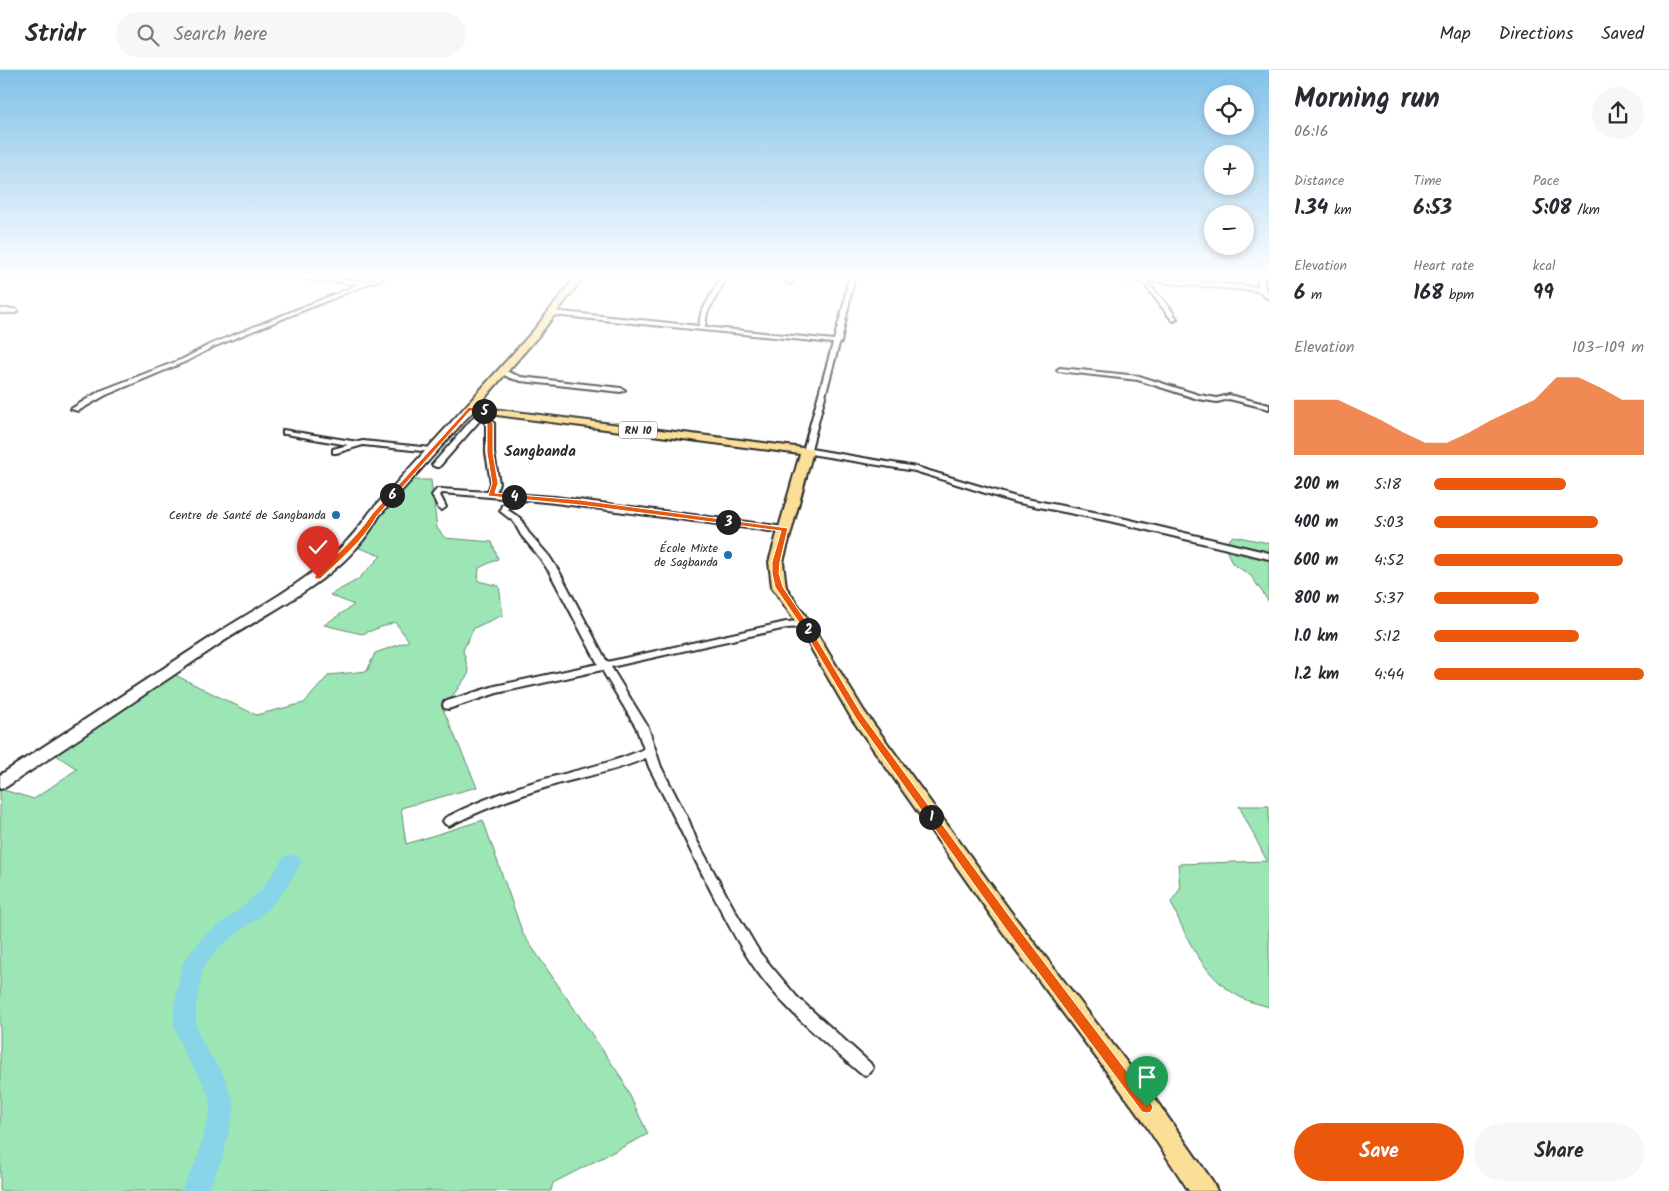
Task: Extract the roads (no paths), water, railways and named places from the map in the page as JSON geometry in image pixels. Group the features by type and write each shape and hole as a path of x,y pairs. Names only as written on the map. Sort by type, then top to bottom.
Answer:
{"main road":[{"path":"478,412 503,372 541,326"},
{"name":"RN 10","path":"478,412 807,451"},
{"path":"807,451 776,562 779,587 804,624 858,715 1009,925 1147,1107 1204,1191"}],"street":[{"path":"76,409 103,393 185,360 211,346 261,326"},
{"path":"685,326 838,342"},
{"path":"842,326 807,451 916,469 1014,499 1117,520 1269,556"},
{"path":"1060,370 1139,378 1207,399 1239,399 1269,407"},
{"path":"503,372 521,379 620,390"},
{"path":"0,783 247,620 318,577 350,547 368,526 374,515 432,450 478,412"},
{"path":"436,466 478,412"},
{"path":"478,412 490,423 490,453 495,483 491,494"},
{"path":"286,432 357,444 432,450"},
{"path":"336,451 357,444"},
{"path":"442,508 436,495 440,491 580,502 785,530"},
{"path":"523,498 504,507 504,512 518,521 524,533 544,556 604,665 642,728 655,767 684,821 690,839 755,957 806,1017 864,1068"},
{"path":"448,705 495,690 604,665 786,625 804,624"},
{"path":"449,821 486,804 553,781 625,762 650,751"}],"waterway":[{"path":"194,1191 210,1159 223,1106 216,1084 192,1045 185,1025 185,1004 194,963 210,943 252,911 269,895 291,862"}],"place":[{"name":"Centre de Santé de Sangbanda","path":"336,515"},
{"name":"École Mixte de Sagbanda","path":"728,555"}],"district":[{"name":"Sangbanda","path":"540,451"}]}
